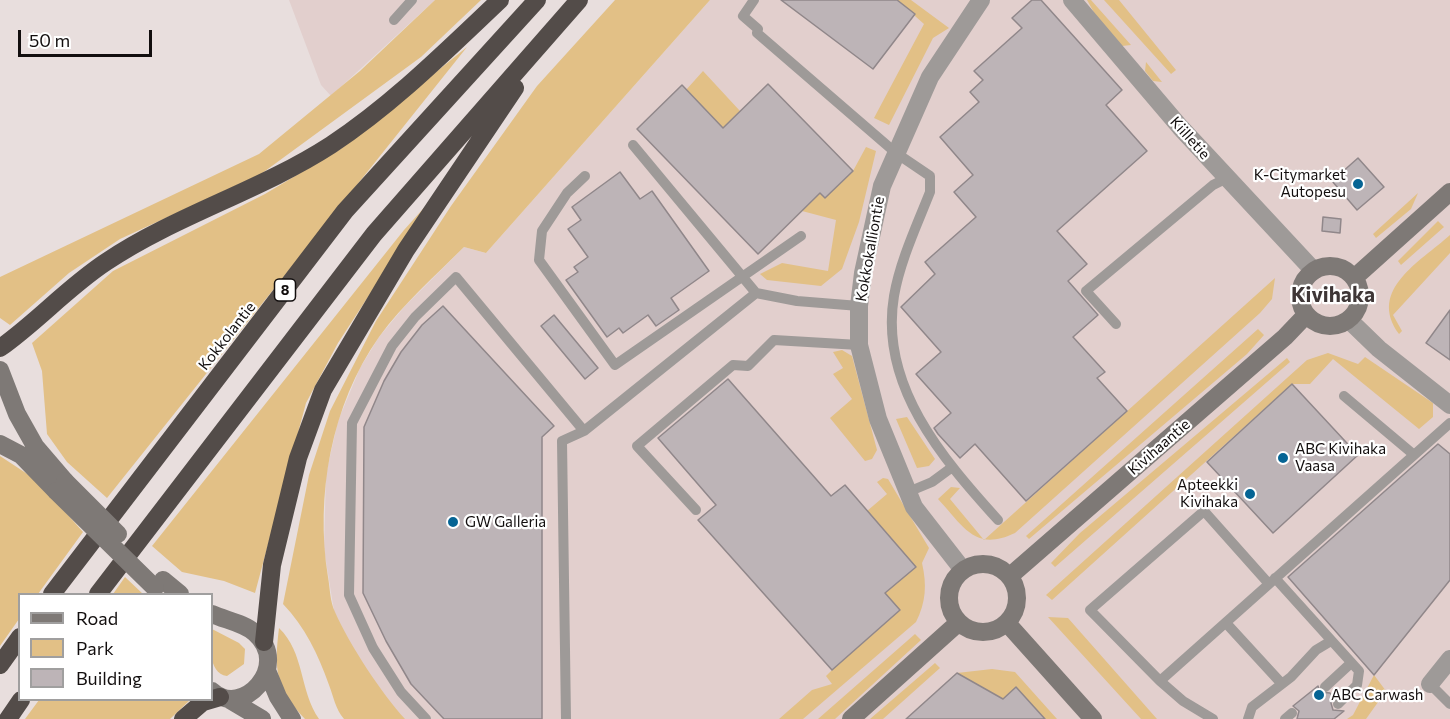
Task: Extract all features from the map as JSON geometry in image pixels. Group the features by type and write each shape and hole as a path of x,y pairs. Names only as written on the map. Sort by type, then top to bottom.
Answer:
{"highway":[{"path":"0,348 106,261 278,175 331,145 417,78 500,0"},
{"name":"Kokkolantie","path":"53,593 345,211 537,0"},
{"name":"8","path":"99,593 374,234 579,0"},
{"path":"264,642 272,565 298,458 322,390 406,250 565,15"},
{"path":"0,665 18,640"},
{"path":"8,719 20,701"},
{"path":"183,719 206,701"}],"main road":[{"path":"1354,278 1450,192"},
{"path":"1322,267 1340,268 1354,278 1360,295 1355,313 1349,320 1332,327 1322,326 1306,315 1300,296 1302,286 1314,271 1322,267"},
{"name":"Kivihaantie","path":"1010,576 1285,337 1306,315"},
{"path":"0,370 10,400 60,486"},
{"path":"0,444 21,455 60,486 160,588 177,593"},
{"path":"982,564 993,565 1010,576 1015,585 1017,605 1007,623 988,633 967,629 958,623 951,613 948,601 949,589 963,570 982,564"},
{"path":"213,614 253,630 264,642 269,661 268,673 278,697 292,719"},
{"path":"851,719 958,623"},
{"path":"1007,623 1093,719"},
{"path":"220,696 251,693 268,673"},
{"path":"220,696 262,719"}],"street":[{"name":"Kokkokalliontie","path":"963,570 914,507 878,419 859,345 859,306 863,273 882,186 930,77 981,0"},
{"name":"Kiilletie","path":"1072,0 1227,178 1314,271"},
{"path":"1349,320 1379,349 1450,405"},
{"path":"1430,684 1450,659"}],"lane":[{"path":"394,20 412,0"},
{"path":"754,0 743,16 758,30 757,33 896,153 930,176 930,192 894,295 891,329 899,368 917,418 951,468 998,520"},
{"path":"633,145 756,293 797,301 859,306"},
{"path":"585,176 567,193 542,231 539,260 615,365 801,236"},
{"path":"1116,324 1086,291 1213,185 1227,178"},
{"path":"426,719 401,692 373,648 349,596 352,423 375,375 392,346 415,317 456,277 584,431"},
{"path":"566,719 562,441 584,431 756,293"},
{"path":"696,510 637,446 733,366 748,366 774,340 859,345"},
{"path":"1344,396 1413,454"},
{"path":"1160,681 1450,423"},
{"path":"908,492 932,482 951,468"},
{"path":"1213,719 1183,701 1160,681 1090,610 1204,511 1359,671 1357,685 1338,704"},
{"path":"1226,623 1282,684"},
{"path":"1248,719 1252,707 1282,684 1316,650 1331,641"},
{"path":"1325,687 1351,663"},
{"path":"1430,684 1450,704"}],"shaded area":[{"path":"289,0 435,0 331,96 321,85"},
{"path":"710,0 1450,0 1450,719 372,719 334,611 324,549 326,474 338,421 360,368 379,337 405,306 464,247 486,253"}],"green space":[{"path":"435,0 481,0 421,57 261,174 120,239 69,273 10,325 0,318 0,277 259,154 360,71"},
{"path":"615,0 710,0 486,253 464,247 388,325 362,364 338,421 326,483 324,515 324,546 333,608 376,683 405,719 344,719 310,642 298,622 283,604 309,475 330,411 376,321 451,206 537,86"},
{"path":"897,0 911,0 949,28 933,38 889,125 874,118 924,24"},
{"path":"1087,0 1091,0 1131,45 1122,46 1096,16"},
{"path":"1104,0 1119,0 1176,70 1171,74"},
{"path":"467,47 107,498 67,462 47,434 42,371 32,343 113,271 265,194 342,148"},
{"path":"1146,62 1162,82 1153,81 1145,71"},
{"path":"703,71 740,111 853,171 866,147 876,151 859,222 842,269 821,286 767,280 760,274 782,263 828,271 836,220 802,211 686,90"},
{"path":"1418,193 1411,209 1376,238 1373,234"},
{"path":"431,200 338,343 306,403 255,593 224,581 182,572 152,546 404,230"},
{"path":"1438,221 1444,227 1401,265 1398,261"},
{"path":"1450,235 1450,253 1393,315 1402,331 1399,334 1391,318 1389,304 1393,290 1412,267"},
{"path":"1275,278 1272,299 1260,313 1015,533 1001,538 985,539"},
{"path":"1258,329 1264,335 1247,354 1029,539 1026,536"},
{"path":"842,350 852,356 877,450 872,459 865,461 830,418 852,399 833,374 843,368 833,352"},
{"path":"1328,353 1358,364 1365,357 1433,403 1433,417 1419,429 1333,359 1310,384 1292,384 1052,600 1046,595 1307,360"},
{"path":"1287,358 1290,362 1055,567 1051,563 1080,533"},
{"path":"907,417 935,459 929,466 917,468 896,419"},
{"path":"0,456 38,481 83,532 39,593 18,593 18,620 0,646"},
{"path":"883,478 888,479 929,548 922,563 925,593 916,622 803,719 779,719 812,690 832,684 826,676 900,610 885,593 916,567 867,511 887,494 877,482"},
{"path":"951,487 960,488 950,499 983,538 971,534 938,499"},
{"path":"125,577 142,593 114,593"},
{"path":"1048,617 1068,618 1157,719 1141,719"},
{"path":"279,628 298,660 308,696 319,719 305,719 282,687 277,667"},
{"path":"213,630 239,643 245,649 244,664 227,676 216,669 213,664"},
{"path":"915,634 921,640 835,719 818,719"},
{"path":"935,663 940,668 883,719 870,719"},
{"path":"992,669 1015,672 1057,719 1045,719 1016,687 1003,699 957,673"},
{"path":"1374,675 1386,691 1366,719 1347,719 1353,715"},
{"path":"38,701 189,701 170,719 25,719"}],"building":[{"path":"781,0 897,0 915,14 873,69"},
{"path":"1032,0 1041,0 1122,90 1106,105 1147,151 1057,231 1087,264 1068,281 1098,315 1073,337 1105,372 1097,378 1127,411 1026,501 975,444 960,458 934,428 951,413 916,374 941,352 901,307 935,274 925,262 976,217 954,192 973,175 940,137 979,102 970,92 983,80 974,71 1022,28 1012,18"},
{"path":"768,84 853,171 825,198 820,193 758,254 637,129 682,85 723,128"},
{"name":"K-Citymarket Autopesu","path":"1358,158 1384,187 1357,210 1332,181"},
{"path":"620,172 640,199 652,191 709,271 671,298 679,310 656,326 648,315 623,333 619,328 607,337 566,280 578,272 574,267 588,257 568,229 581,220 572,207"},
{"path":"1323,217 1341,219 1340,233 1322,231"},
{"name":"GW Galleria","path":"443,306 554,426 542,437 542,719 444,719 411,684 386,641 363,593 364,427 384,381 401,352 422,325"},
{"path":"1450,310 1450,360 1426,343"},
{"path":"554,315 598,368 585,379 541,326"},
{"path":"728,379 831,496 845,485 916,567 885,593 900,610 832,670 698,520 716,505 658,438"},
{"name":"ABC Kivihaka Vaasa","path":"1292,384 1358,455 1273,533 1207,462"},
{"path":"1438,444 1450,454 1450,580 1374,675 1288,577"},
{"path":"957,673 1003,699 1016,687 1045,719 906,719"},
{"name":"ABC Carwash","path":"1318,686 1320,692 1330,693 1334,698 1331,703 1333,710 1344,711 1334,719 1297,719 1299,711 1293,706"}],"place":[{"name":"K-Citymarket Autopesu","path":"1358,184"},
{"name":"ABC Kivihaka Vaasa","path":"1283,458"},
{"name":"Apteekki Kivihaka","path":"1250,494"},
{"name":"GW Galleria","path":"453,522"},
{"name":"ABC Carwash","path":"1319,695"}],"district":[{"name":"Kivihaka","path":"1333,295"}]}
